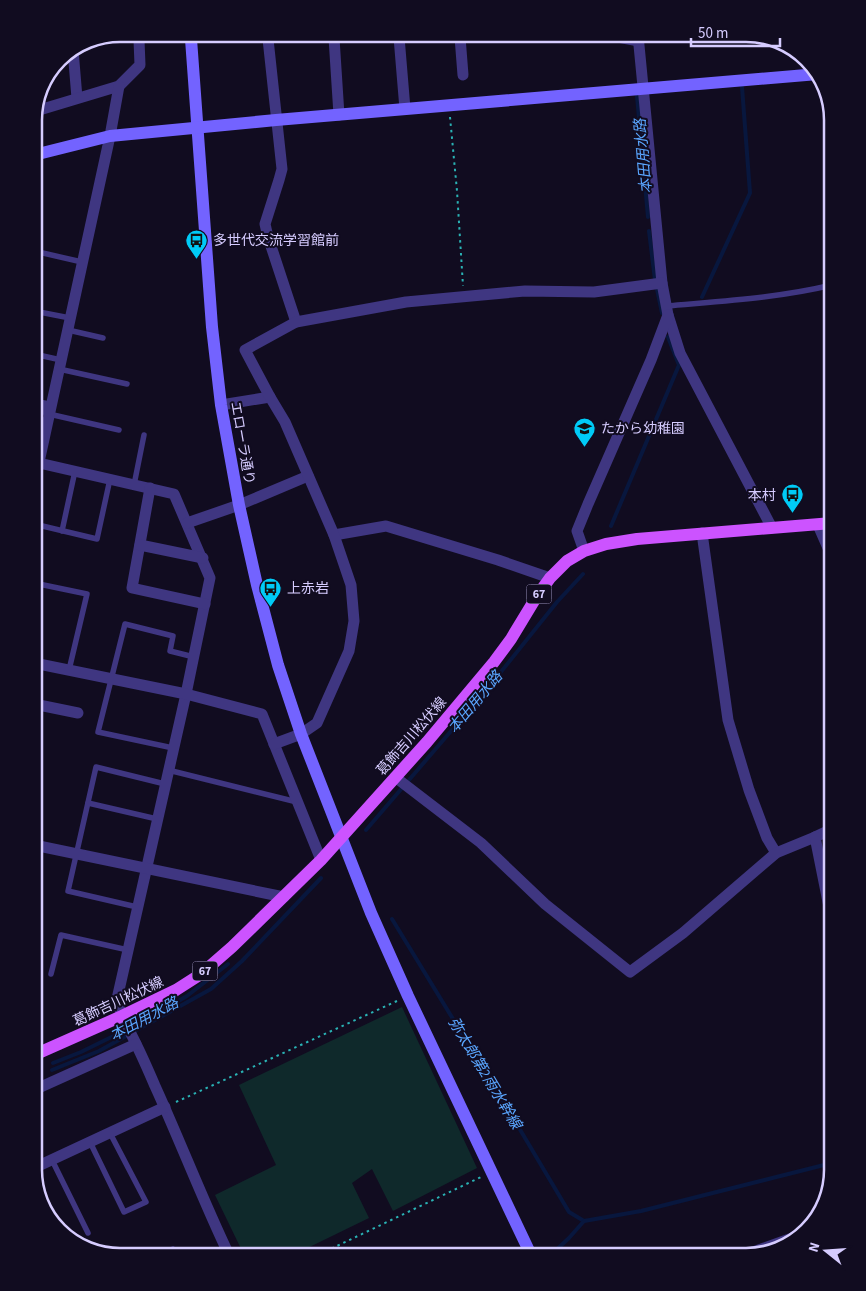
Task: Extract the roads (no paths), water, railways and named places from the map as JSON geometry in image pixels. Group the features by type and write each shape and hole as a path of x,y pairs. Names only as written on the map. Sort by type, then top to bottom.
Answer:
{"main road":[{"name":"葛飾吉川松伏線","path":"42,1052 176,990 201,974 232,947 342,838 427,742 494,662 550,578 567,561 584,551 606,544 637,539 824,524"}],"street":[{"path":"44,109 119,86 140,64 139,42"},
{"name":"エローラ通り","path":"191,42 212,327 221,405 239,505 278,665 301,734 371,913 408,996 528,1248"},
{"path":"268,42 282,169 265,224 296,322"},
{"path":"334,42 339,115"},
{"path":"399,42 405,110"},
{"path":"460,43 463,75"},
{"path":"639,43 662,283 667,310 680,353 772,528"},
{"path":"74,58 77,98"},
{"path":"43,153 110,136 197,127 808,75"},
{"path":"43,445 110,136 119,86"},
{"path":"274,744 301,734 317,723 349,651 354,622 352,585 334,535 285,422 245,350 296,322 406,302 525,291 594,292 662,283"},
{"path":"584,551 577,531 651,360 667,310"},
{"path":"221,405 270,396"},
{"path":"43,406 45,406 49,414"},
{"path":"43,464 174,494 210,578 186,694 116,999 226,1248"},
{"path":"187,523 239,505 308,476"},
{"path":"150,488 132,588 205,604"},
{"path":"818,525 824,539"},
{"path":"334,535 386,526 550,578"},
{"path":"702,533 728,720 749,790 767,838 776,853"},
{"path":"140,545 203,558"},
{"path":"42,665 186,694 262,714 321,860"},
{"path":"42,706 78,713"},
{"path":"395,777 482,843 545,904 630,972 683,934 776,853 824,833"},
{"path":"815,837 824,882"},
{"path":"42,846 284,897"},
{"path":"42,1086 136,1044"},
{"path":"42,1164 164,1107"}],"lane":[{"path":"43,253 82,262"},
{"path":"667,310 804,292 824,287"},
{"path":"43,314 103,338"},
{"path":"43,357 127,384"},
{"path":"49,414 119,430"},
{"path":"134,484 144,435"},
{"path":"62,531 75,471"},
{"path":"43,526 97,539 110,479"},
{"path":"43,585 87,594 69,670"},
{"path":"173,748 98,732 125,624 174,636 170,651 194,657"},
{"path":"137,907 68,891 96,767 165,784"},
{"path":"168,770 298,802"},
{"path":"88,803 157,820"},
{"path":"51,974 61,934 128,950"},
{"path":"90,1142 124,1212 146,1202 110,1132"},
{"path":"52,1160 88,1233"}],"waterway":[{"path":"702,297 750,193 742,87"},
{"name":"本田用水路","path":"637,96 648,217"},
{"name":"本田用水路","path":"649,231 655,280"},
{"name":"本田用水路","path":"657,289 662,313"},
{"name":"本田用水路","path":"611,526 679,365 668,337"},
{"name":"本田用水路","path":"366,830 488,688 557,602 583,574"},
{"name":"弥太郎第2雨水幹線","path":"52,1070 99,1051 211,989 242,961 321,878"},
{"name":"弥太郎第2雨水幹線","path":"392,919 569,1212 584,1221"},
{"name":"本田用水路","path":"53,1063 81,1052 142,1022 187,996 228,964"},
{"path":"558,1248 584,1221 641,1211 824,1165"}],"place":[{"name":"多世代交流学習館前","path":"197,259"},
{"name":"たから幼稚園","path":"585,447"},
{"name":"本村","path":"792,514"},
{"name":"上赤岩","path":"271,607"}]}
